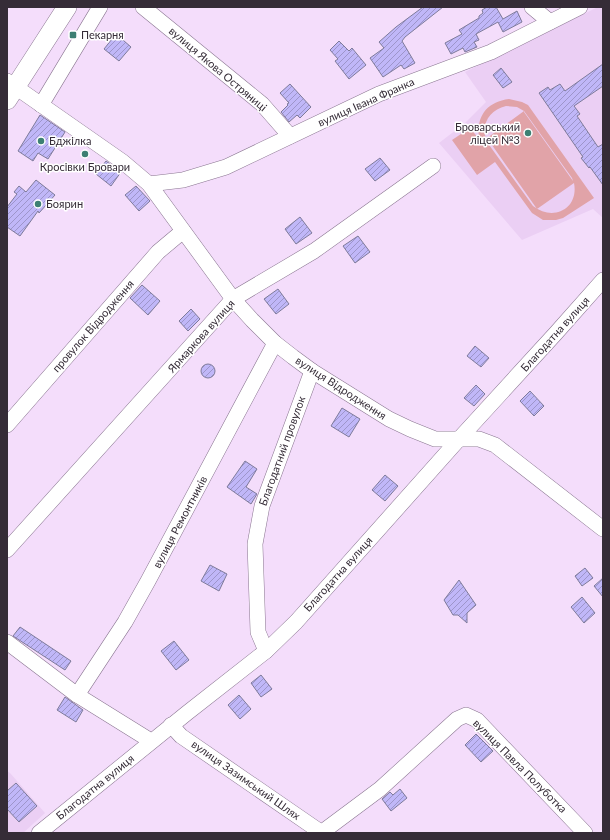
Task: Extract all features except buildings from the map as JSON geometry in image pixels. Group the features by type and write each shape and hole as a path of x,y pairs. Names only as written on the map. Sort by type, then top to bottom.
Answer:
{"main road":[{"path":"10,89 68,7"}],"street":[{"path":"41,105 100,7"},
{"name":"вулиця Якова Остряниці","path":"143,7 262,104 290,136"},
{"path":"532,7 550,22"},
{"name":"вулиця Івана Франка","path":"149,184 183,180 226,167 378,94 491,52 580,7"},
{"name":"вулиця Відродження","path":"10,89 41,105 123,162 149,184 233,299 275,343 312,371 389,419 410,429 435,439 479,439 495,445 603,529"},
{"name":"Ярмаркова вулиця","path":"7,550 233,299 314,251 433,166"},
{"name":"провулок Відродження","path":"7,425 158,252 183,231"},
{"name":"Благодатна вулиця","path":"39,833 151,741 266,651 296,622 603,280"},
{"name":"вулиця Ремонтників","path":"77,695 124,622 148,581 275,343"},
{"name":"Благодатний провулок","path":"266,651 258,632 255,544 262,506 312,371"},
{"path":"7,642 77,695 151,741"},
{"name":"вулиця Павла Полуботка","path":"321,833 380,789 456,719 466,715 477,720 585,833"},
{"name":"вулиця Зазимський Шлях","path":"171,726 181,736 321,833"}],"shaded area":[{"name":"Броварський ліцей №3","path":"598,7 603,7 603,218 593,209 522,240 439,143 465,123 486,102 465,72"},
{"path":"509,99 528,105 594,198 563,218 556,220 543,220 532,213 495,162 477,175 452,140 470,128 479,139 478,131 481,117 484,112 494,103","holes":["506,106 517,107 524,111 487,138 536,208 533,206 487,142 485,136 485,124 495,111","524,111 572,178 573,181","574,183 573,200 563,210 556,213 549,213 537,209"]},
{"path":"7,771 45,813 23,833 7,833"}],"place":[{"name":"Пекарня","path":"73,35"},
{"name":"Броварський ліцей №3","path":"528,133"},
{"name":"Бджілка","path":"41,141"},
{"name":"Кросівки Бровари","path":"85,154"},
{"name":"Боярин","path":"38,204"}]}
